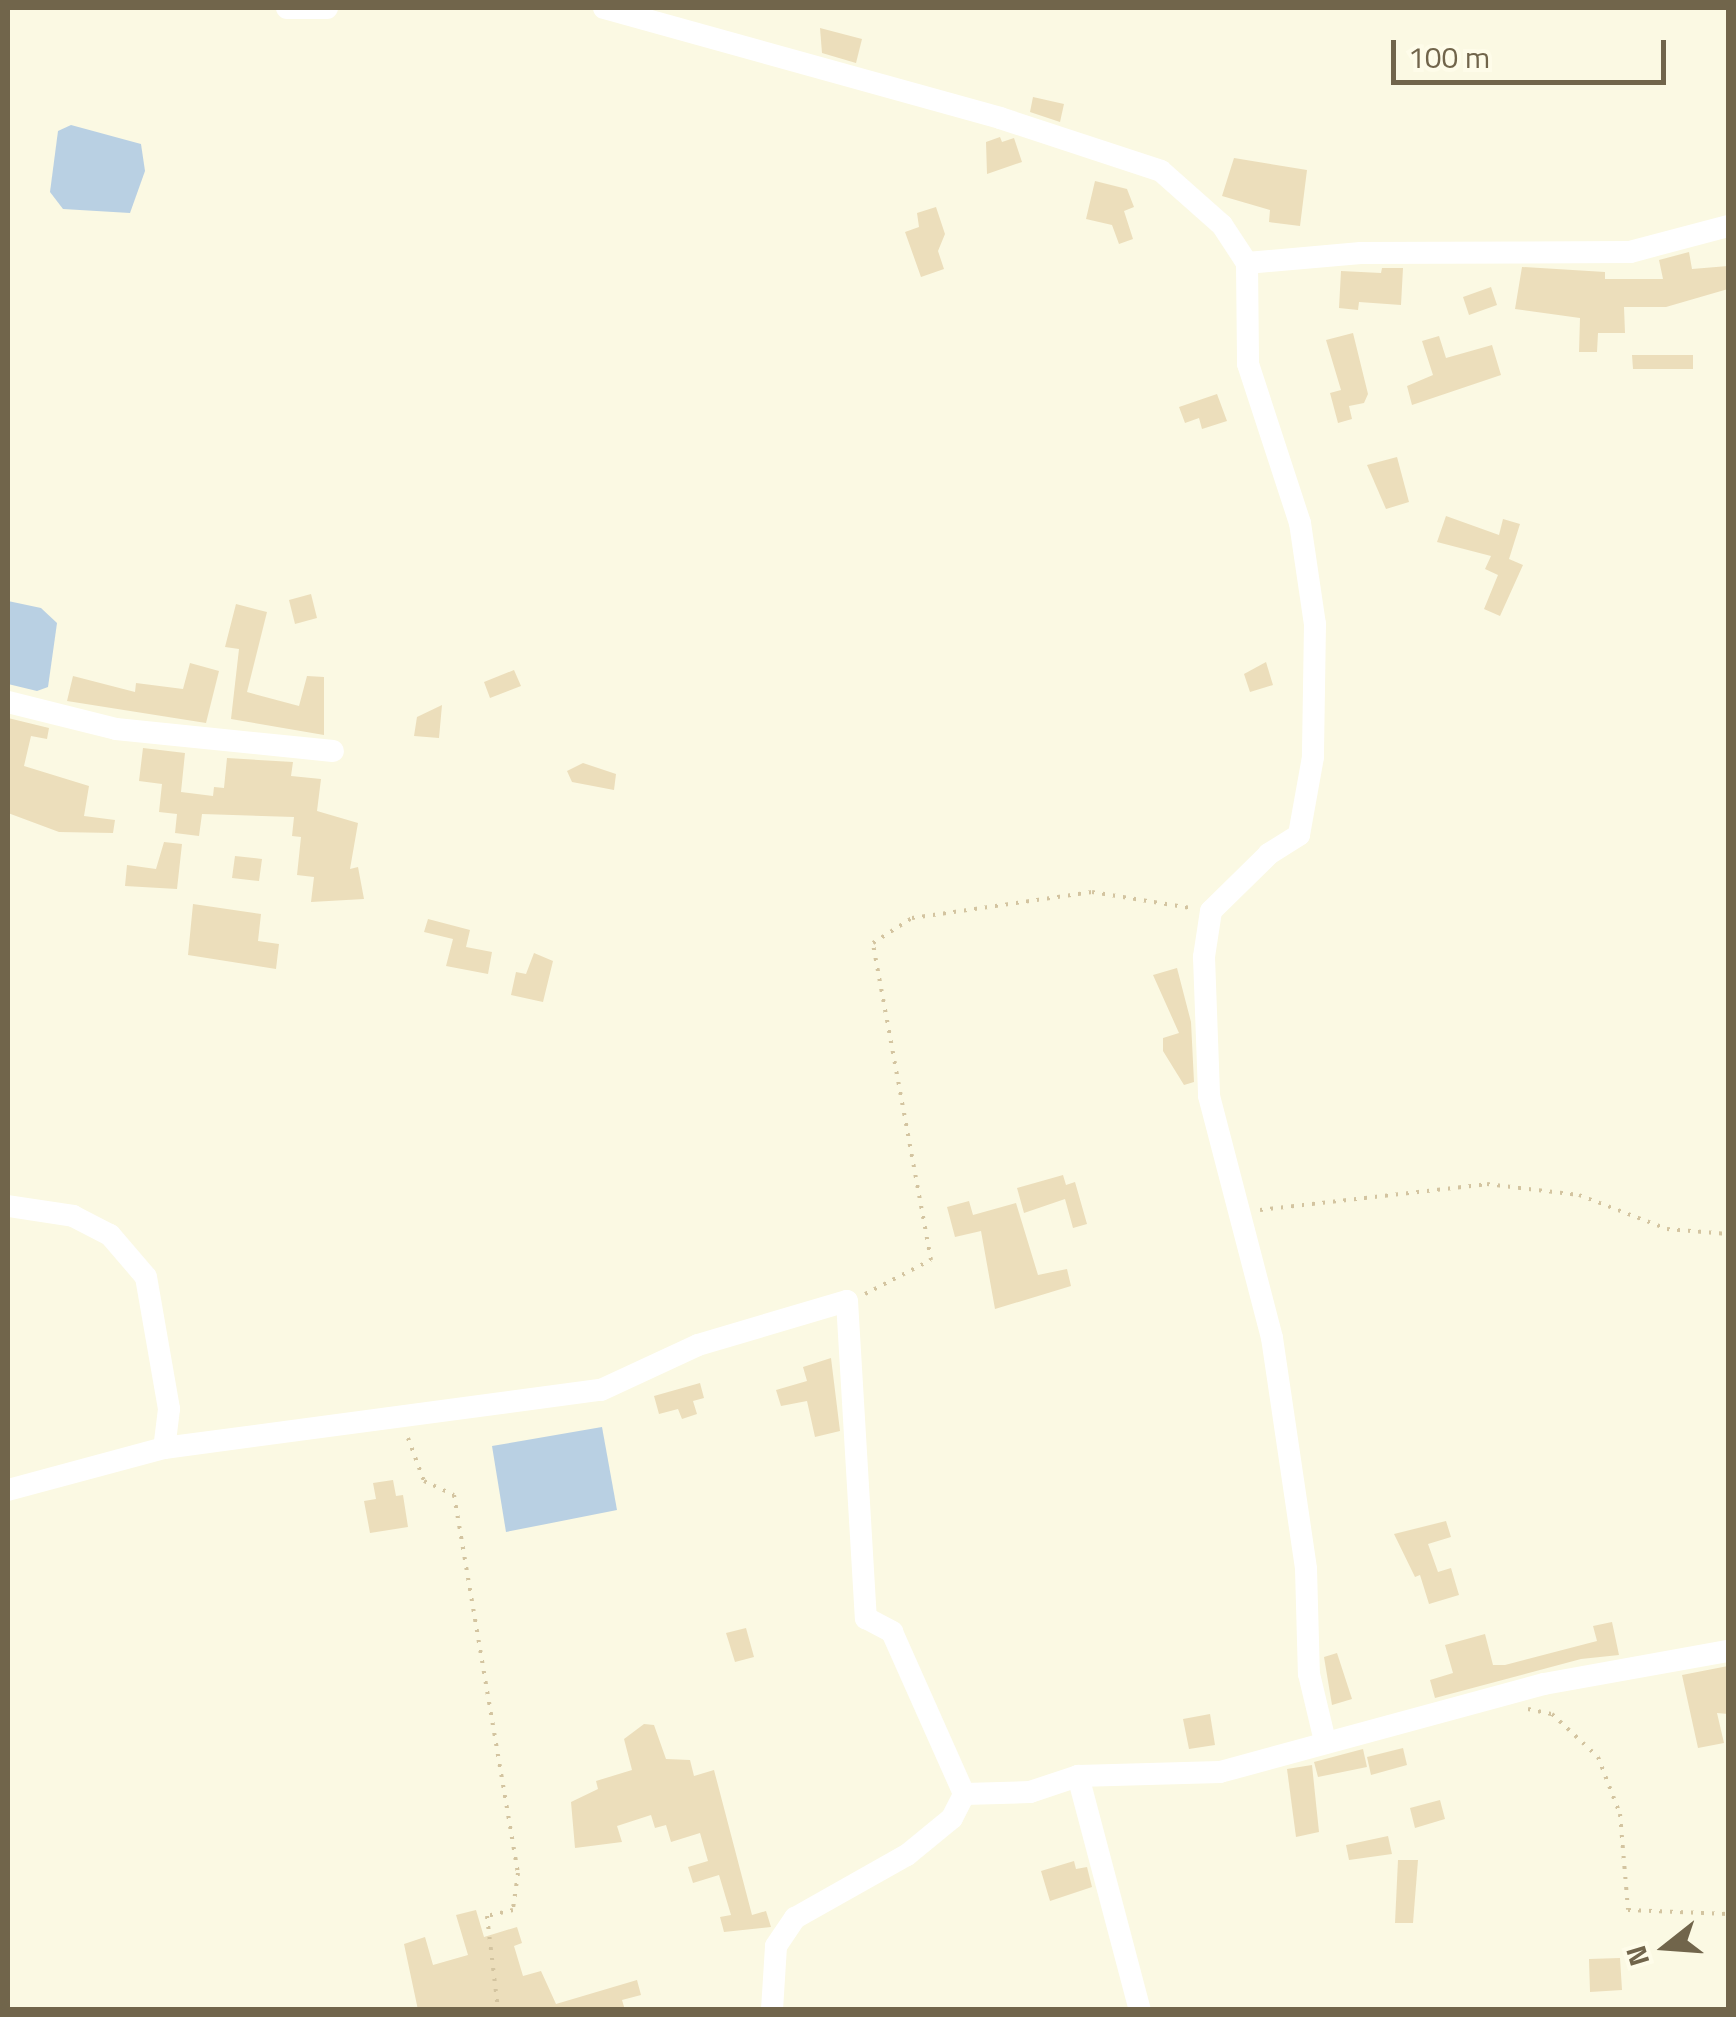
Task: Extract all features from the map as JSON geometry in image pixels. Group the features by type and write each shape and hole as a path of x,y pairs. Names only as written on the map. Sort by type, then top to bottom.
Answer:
{"street":[{"path":"287,8 327,8"},
{"path":"604,8 1000,118 1161,171 1222,224 1247,263 1248,364 1300,522 1315,624 1313,757 1299,835 1269,854 1210,911 1204,957 1209,1096 1272,1338 1294,1473 1309,1674 1325,1741"},
{"path":"1247,263 1362,253 1630,252 1728,226"},
{"path":"8,702 116,729 333,751"},
{"path":"8,1206 85,1222 110,1235 146,1277 157,1315 168,1409 164,1448"},
{"path":"8,1490 164,1448 602,1390 698,1345 847,1301 862,1510 860,1593 866,1618 892,1632 964,1794"},
{"path":"964,1794 1030,1792 1078,1776 1220,1772 1544,1684 1728,1652"},
{"path":"1078,1776 1140,2010"},
{"path":"772,2010 776,1946 795,1918 908,1855 952,1818 964,1794"}],"path":[{"path":"847,1301 931,1260 873,943 912,918 1092,892 1210,911"},
{"path":"1240,1213 1344,1195 1488,1184 1580,1196 1667,1229 1728,1234"},
{"path":"404,1415 424,1481 454,1495 518,1873 512,1910 487,1916 498,2010"},
{"path":"1521,1708 1552,1714 1598,1757 1620,1814 1628,1910 1728,1914"}],"water":[{"path":"71,125 141,144 145,171 130,213 63,209 50,192 58,131"},
{"path":"8,601 41,608 57,623 48,687 37,691 8,684"},
{"path":"602,1427 617,1510 506,1532 492,1446"}],"building":[{"path":"820,28 862,39 856,63 822,53"},
{"path":"1033,97 1064,104 1060,122 1030,112"},
{"path":"1000,137 1002,142 1014,138 1022,162 987,174 986,142"},
{"path":"1234,158 1307,170 1300,226 1269,222 1270,210 1222,196"},
{"path":"1095,181 1127,189 1134,207 1124,211 1133,239 1119,244 1112,225 1086,219"},
{"path":"936,207 945,234 938,251 944,269 921,277 905,232 919,227 917,213"},
{"path":"1689,252 1692,269 1728,266 1728,289 1666,307 1624,307 1625,333 1598,333 1597,352 1579,352 1580,318 1515,309 1522,267 1605,272 1605,279 1663,279 1659,260"},
{"path":"1382,268 1403,268 1401,305 1359,302 1358,310 1339,308 1341,271 1381,273"},
{"path":"1491,287 1497,305 1469,315 1463,297"},
{"path":"1353,333 1368,394 1364,403 1349,406 1352,419 1338,423 1330,393 1341,390 1326,340"},
{"path":"1439,336 1446,358 1492,345 1501,375 1412,405 1407,386 1433,375 1422,341"},
{"path":"1632,355 1693,355 1693,369 1633,369"},
{"path":"1217,394 1227,421 1202,429 1199,418 1185,423 1179,407"},
{"path":"1397,457 1409,502 1386,509 1367,465"},
{"path":"1446,516 1499,535 1503,519 1520,524 1509,559 1523,565 1500,616 1484,609 1498,575 1485,569 1491,556 1437,542"},
{"path":"311,594 317,618 295,624 289,600"},
{"path":"236,604 267,612 247,692 299,706 307,676 324,677 324,735 231,719 239,649 225,647"},
{"path":"1266,662 1273,685 1250,692 1244,674"},
{"path":"190,663 219,671 206,723 67,701 73,676 135,692 136,683 183,689"},
{"path":"514,670 521,686 490,698 484,682"},
{"path":"442,705 439,738 414,736 417,717"},
{"path":"8,718 49,728 47,739 31,736 24,766 89,786 84,816 115,820 113,833 59,832 8,813"},
{"path":"143,748 185,753 181,792 213,796 214,787 224,788 227,758 293,762 291,776 321,779 317,811 358,823 350,869 358,867 364,899 311,902 314,877 297,875 301,837 292,836 294,817 202,814 199,836 175,833 177,814 159,812 162,784 139,781"},
{"path":"583,763 616,774 614,790 572,782 567,771"},
{"path":"164,842 182,844 177,889 125,886 127,865 156,869"},
{"path":"235,856 262,859 259,881 232,878"},
{"path":"193,904 261,914 258,941 279,944 276,969 188,955"},
{"path":"428,919 470,930 466,947 492,952 488,974 446,966 453,939 424,932"},
{"path":"534,953 553,961 543,1002 511,995 516,972 526,974"},
{"path":"1177,968 1191,1022 1194,1082 1184,1085 1163,1051 1163,1038 1179,1033 1153,975"},
{"path":"1063,1175 1066,1185 1075,1182 1087,1224 1073,1228 1065,1199 1024,1213 1017,1188"},
{"path":"969,1201 973,1215 1016,1203 1038,1275 1067,1269 1071,1286 995,1309 981,1231 955,1237 947,1207"},
{"path":"831,1358 840,1431 815,1437 807,1401 781,1406 776,1390 807,1381 803,1367"},
{"path":"700,1383 704,1398 693,1401 697,1414 682,1419 678,1409 659,1414 654,1396"},
{"path":"393,1480 396,1496 403,1495 408,1527 370,1533 364,1501 376,1499 373,1483"},
{"path":"1446,1521 1451,1537 1428,1544 1438,1572 1451,1568 1459,1595 1429,1604 1420,1575 1415,1577 1394,1534"},
{"path":"1612,1622 1619,1655 1581,1659 1435,1698 1430,1680 1453,1673 1445,1645 1485,1634 1493,1665 1505,1665 1597,1641 1593,1626"},
{"path":"746,1628 754,1657 735,1662 726,1633"},
{"path":"1337,1653 1352,1699 1332,1705 1324,1657"},
{"path":"1728,1666 1728,1714 1717,1713 1724,1743 1698,1748 1682,1675"},
{"path":"1210,1714 1215,1745 1189,1749 1183,1719"},
{"path":"644,1724 654,1725 666,1759 690,1760 694,1776 714,1770 752,1915 766,1911 771,1927 724,1932 720,1917 731,1915 719,1875 693,1883 688,1867 708,1861 700,1833 671,1842 666,1825 655,1828 651,1815 617,1826 622,1842 575,1848 571,1802 598,1789 596,1781 632,1770 624,1739"},
{"path":"1403,1748 1407,1765 1371,1775 1367,1757"},
{"path":"1363,1749 1367,1767 1318,1777 1314,1762"},
{"path":"1312,1765 1319,1832 1296,1837 1287,1769"},
{"path":"1440,1800 1445,1819 1415,1828 1410,1808"},
{"path":"1388,1836 1392,1854 1349,1860 1346,1845"},
{"path":"1398,1860 1418,1860 1413,1923 1395,1923"},
{"path":"1074,1861 1076,1869 1087,1867 1092,1887 1050,1901 1041,1871"},
{"path":"476,1910 484,1937 517,1927 522,1943 514,1946 523,1976 541,1971 556,2004 637,1980 641,1995 622,2000 625,2010 418,2010 404,1944 425,1937 433,1965 468,1955 456,1915"},
{"path":"1620,1958 1622,1990 1590,1992 1589,1959"}]}
